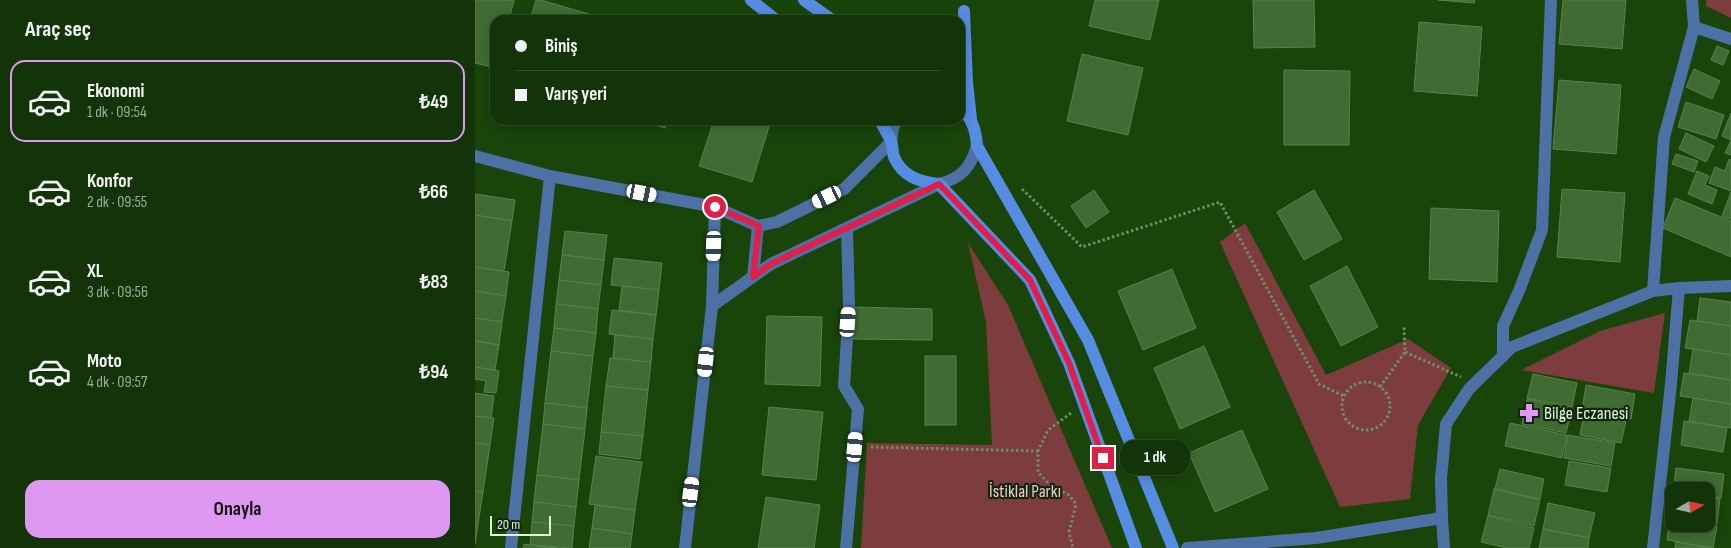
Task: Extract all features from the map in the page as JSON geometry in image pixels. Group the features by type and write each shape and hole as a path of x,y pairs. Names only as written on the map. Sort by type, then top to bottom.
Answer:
{"main road":[{"path":"751,0 770,15"},
{"path":"804,0 825,15"},
{"path":"965,5 967,82 971,119 976,132 977,146 1089,340 1173,548"},
{"path":"965,112 971,119"},
{"path":"882,125 891,142 894,156 901,168 911,178 924,183 939,184 1030,280 1069,363 1136,548"}],"street":[{"path":"1503,356 1503,326 1519,292 1542,230 1551,0"},
{"path":"1653,291 1664,137 1694,26 1693,0"},
{"path":"1694,26 1731,40"},
{"path":"475,156 550,176 715,207 759,226 777,222 844,189 891,142 894,125"},
{"path":"712,306 771,264 939,184 953,180 964,172 973,160 977,146"},
{"path":"511,548 550,176"},
{"path":"685,548 712,306 715,207"},
{"path":"753,277 759,226"},
{"path":"846,548 858,409 844,386 849,306 847,229"},
{"path":"1444,548 1441,479 1446,424 1469,389 1512,347 1653,291 1731,286"},
{"path":"1653,548 1671,384 1679,288"},
{"path":"1187,548 1316,538 1442,518"}],"path":[{"path":"1019,186 1082,247 1220,202 1319,384 1344,396"},
{"path":"1380,387 1405,352 1404,326"},
{"path":"1405,352 1475,383"},
{"path":"1362,382 1370,382 1380,387 1388,397 1390,405 1386,419 1375,428 1359,429 1352,425 1347,419 1343,404 1344,396 1349,390 1362,382"},
{"path":"1073,548 1069,532 1076,504 1069,495 1051,486 1038,472 1038,451 1048,430 1084,404"},
{"path":"855,447 1038,451"}],"green space":[{"path":"1706,0 1731,0 1731,18 1706,6"},
{"path":"1245,223 1326,375 1408,339 1451,368 1418,425 1410,499 1340,507 1220,242"},
{"name":"İstiklal Parkı","path":"968,243 1008,305 1112,548 861,548 867,443 992,445 986,322"},
{"path":"1665,313 1654,393 1521,370 1600,331"}],"building":[{"path":"475,0 514,0 510,15 490,15 490,67 475,63"},
{"path":"536,0 541,0 592,15 532,15"},
{"path":"1095,0 1159,0 1150,40 1089,26"},
{"path":"1253,0 1314,0 1315,47 1254,48"},
{"path":"1438,0 1475,0 1474,3"},
{"path":"1563,0 1626,0 1622,49 1559,44"},
{"path":"1419,22 1482,27 1477,96 1414,91"},
{"path":"1717,46 1729,51 1723,65 1711,60"},
{"path":"1082,54 1143,68 1128,135 1067,121"},
{"path":"1694,69 1720,81 1712,99 1686,87"},
{"path":"1284,70 1350,71 1349,145 1284,145"},
{"path":"1559,80 1621,85 1616,154 1553,149"},
{"path":"1686,102 1724,115 1716,139 1678,127"},
{"path":"1731,113 1731,140 1722,136"},
{"path":"655,125 666,125 665,128"},
{"path":"712,125 769,125 752,182 699,166"},
{"path":"1686,133 1714,146 1706,162 1679,149"},
{"path":"1731,140 1731,155 1725,153"},
{"path":"1676,154 1698,161 1694,172 1672,164"},
{"path":"1729,159 1731,160 1731,191 1709,183 1715,167 1725,171"},
{"path":"1697,171 1709,176 1705,185 1717,190 1712,204 1688,194"},
{"path":"1562,189 1625,193 1620,262 1557,257"},
{"path":"1094,190 1109,212 1086,228 1071,206"},
{"path":"1314,190 1342,239 1304,260 1277,212"},
{"path":"1731,192 1731,219 1722,216"},
{"path":"475,194 515,200 512,221 475,215"},
{"path":"1675,198 1731,221 1731,257 1663,228"},
{"path":"1431,208 1499,211 1497,282 1429,279"},
{"path":"475,215 512,221 504,271 475,267"},
{"path":"565,231 607,235 604,260 562,255"},
{"path":"562,255 604,260 601,285 559,280"},
{"path":"614,258 662,263 659,290 611,285"},
{"path":"1347,266 1378,327 1341,346 1310,286"},
{"path":"475,267 509,272 506,296 475,291"},
{"path":"1172,269 1196,328 1143,350 1118,291"},
{"path":"559,280 601,285 598,309 556,304"},
{"path":"622,286 659,290 656,315 619,310"},
{"path":"475,291 506,296 502,322 475,318"},
{"path":"1700,298 1731,302 1731,326 1697,321"},
{"path":"556,304 598,309 596,333 554,328"},
{"path":"854,307 932,309 932,340 853,339"},
{"path":"612,310 656,315 653,339 609,334"},
{"path":"767,316 822,317 820,386 765,384"},
{"path":"475,318 502,322 499,345 475,341"},
{"path":"1690,320 1731,326 1731,355 1685,348"},
{"path":"554,328 596,333 593,356 551,351"},
{"path":"615,335 653,339 651,362 613,358"},
{"path":"475,341 499,345 495,370 475,367"},
{"path":"1204,346 1230,407 1180,429 1154,368"},
{"path":"1693,349 1731,355 1731,380 1689,373"},
{"path":"551,351 593,356 587,408 545,403"},
{"path":"925,356 956,356 956,425 925,425"},
{"path":"610,358 651,362 648,390 606,386"},
{"path":"475,367 499,371 496,393 484,392 486,381 475,379"},
{"path":"1684,373 1731,380 1731,404 1680,396"},
{"path":"1533,374 1577,383 1572,407 1527,398"},
{"path":"1586,385 1635,394 1631,419 1582,410"},
{"path":"606,386 648,390 643,436 601,432"},
{"path":"475,393 494,396 491,418 475,416"},
{"path":"1693,398 1731,404 1731,428 1689,421"},
{"path":"1527,399 1572,409 1566,433 1522,424"},
{"path":"545,403 587,408 585,429 543,424"},
{"path":"769,407 823,412 816,480 762,475"},
{"path":"1584,413 1626,421 1621,443 1580,435"},
{"path":"475,416 494,418 490,445 475,443"},
{"path":"1684,421 1727,428 1723,452 1681,445"},
{"path":"1510,423 1567,435 1562,458 1505,446"},
{"path":"543,424 585,429 579,480 537,475"},
{"path":"1242,430 1268,489 1215,512 1189,453"},
{"path":"601,432 643,436 640,459 599,454"},
{"path":"1568,435 1615,443 1611,466 1564,458"},
{"path":"475,443 490,445 483,492 475,491"},
{"path":"596,456 642,462 635,510 589,504"},
{"path":"1569,461 1611,468 1607,492 1565,485"},
{"path":"1676,468 1724,474 1721,498 1715,497 1715,482 1674,482"},
{"path":"1500,469 1544,479 1540,499 1495,489"},
{"path":"537,475 579,480 576,507 534,502"},
{"path":"1494,489 1540,500 1534,526 1488,515"},
{"path":"475,491 483,492 475,544"},
{"path":"766,497 820,505 814,548 758,548"},
{"path":"1715,498 1720,499 1717,524 1715,524"},
{"path":"534,502 576,507 574,526 532,522"},
{"path":"1548,503 1595,513 1589,538 1543,529"},
{"path":"595,505 635,510 632,534 592,528"},
{"path":"1488,516 1534,528 1529,548 1507,548 1481,542"},
{"path":"532,522 574,526 572,548 530,545"},
{"path":"1715,526 1717,526 1713,548 1667,540 1668,532 1715,532"},
{"path":"592,528 632,534 630,548 589,548"},
{"path":"1543,529 1589,538 1588,548 1539,548"},
{"path":"1676,542 1711,548 1675,548"},
{"path":"524,544 530,545 558,548 523,548"}],"place":[{"name":"Bilge Eczanesi","path":"1529,413"}],"route":[{"path":"715,207 759,226 753,277 771,264 939,184 1030,280 1069,363 1103,458"}]}
